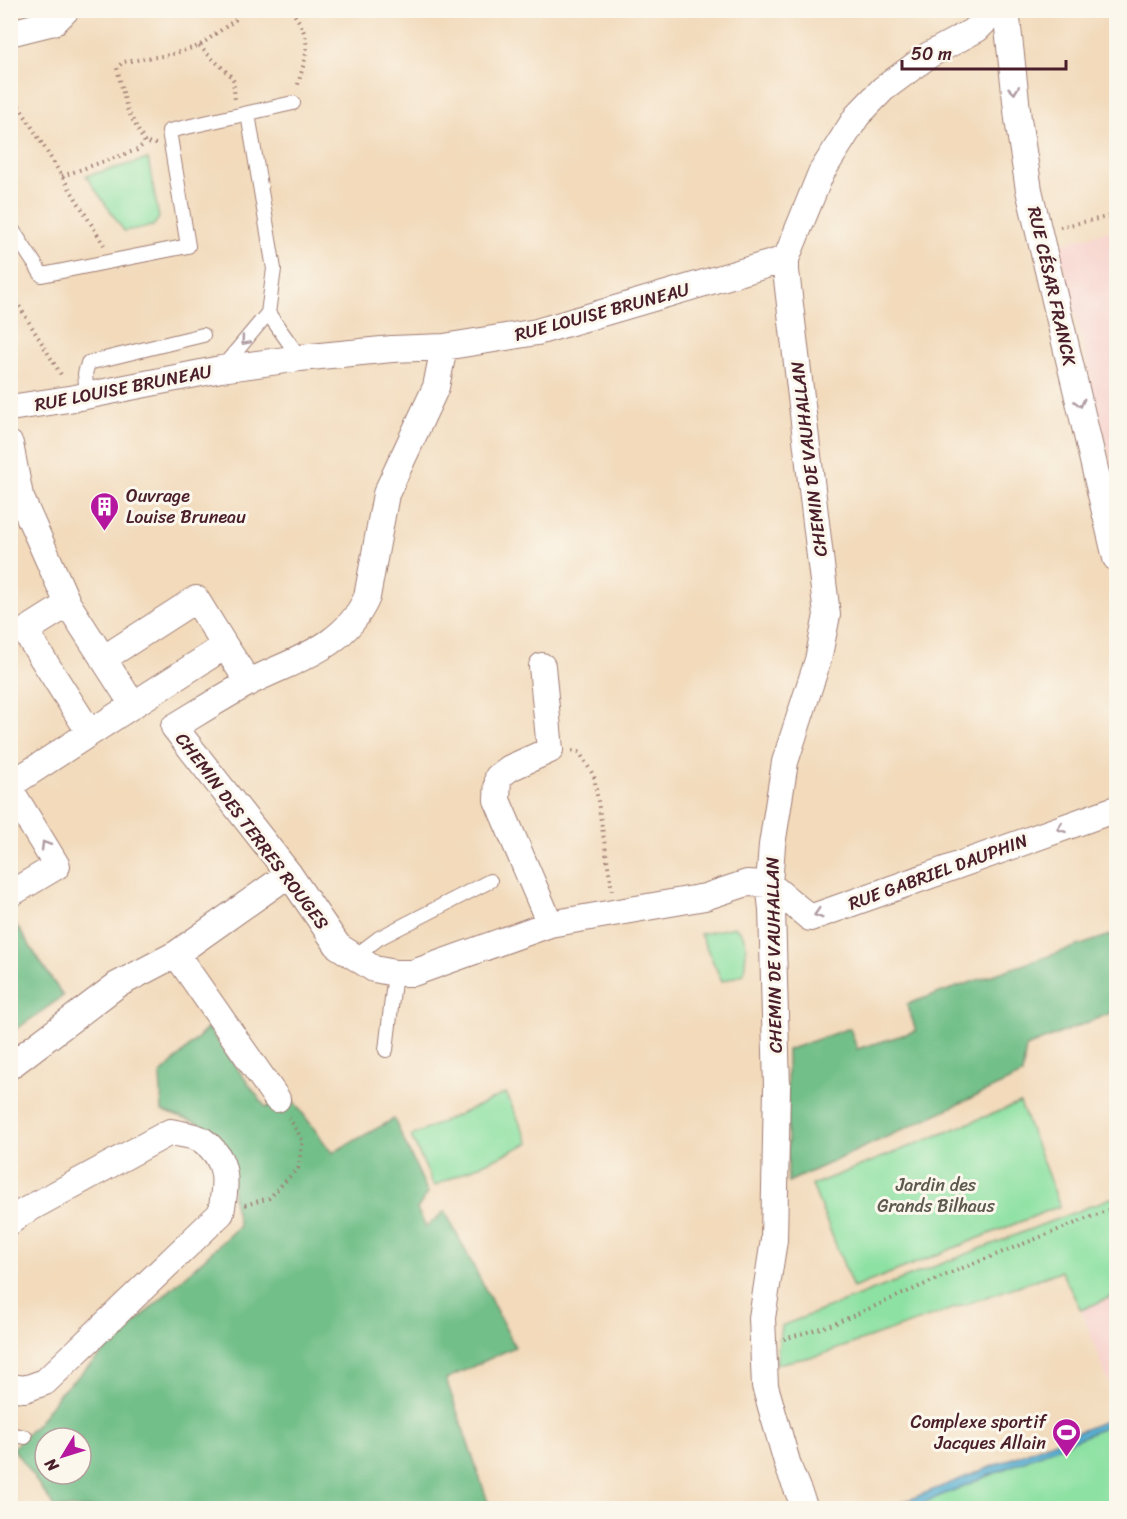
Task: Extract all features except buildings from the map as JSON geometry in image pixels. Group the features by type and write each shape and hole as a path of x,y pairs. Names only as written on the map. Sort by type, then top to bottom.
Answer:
{"street":[{"path":"10,33 54,22 66,10"},
{"path":"786,260 821,173 857,116 883,89 929,55 977,29 996,10"},
{"name":"RUE CÉSAR FRANCK","path":"1006,10 1018,119 1029,190 1115,548"},
{"name":"RUE LOUISE BRUNEAU","path":"10,408 81,397 221,369 300,358 444,347 537,332 786,260"},
{"name":"CHEMIN DE VAUHALLAN","path":"786,260 827,615 818,660 785,762 772,845 769,884 772,909 777,1099 774,1240 762,1318 765,1386 789,1469 805,1509"},
{"name":"CHEMIN DES TERRES ROUGES","path":"444,347 436,387 386,494 368,597 361,611 341,635 312,654 249,682 174,727 289,874 338,946 374,969 395,974 413,974 550,924 705,897 747,883 769,884"},
{"path":"10,444 15,498 68,604 133,705"},
{"path":"103,659 196,599 249,682"},
{"path":"68,604 18,635 90,733"},
{"path":"10,894 57,866 10,787 225,646"},
{"path":"542,666 550,750 510,768 498,777 497,800 550,924"},
{"name":"RUE GABRIEL DAUPHIN","path":"769,884 810,918 1116,809"},
{"path":"10,1066 117,985 176,954 289,874"},
{"path":"176,954 277,1099"},
{"path":"10,1387 25,1389 45,1382 221,1213 227,1181 220,1159 201,1139 170,1132 14,1209"}],"lane":[{"path":"10,226 42,275 188,246 169,131 293,103"},
{"path":"221,369 268,312 274,269 242,115"},
{"path":"268,312 300,358"},
{"path":"81,397 88,363 203,334"},
{"path":"354,957 379,938 490,881"},
{"path":"386,1050 395,974"},
{"path":"11,1431 25,1437"}],"path":[{"path":"144,143 127,109 117,68 123,62 169,55 199,46 236,20 239,10"},
{"path":"291,10 305,31 307,44 293,103"},
{"path":"199,46 233,78 242,115"},
{"path":"10,99 16,101 113,261"},
{"path":"62,177 136,150 144,143 172,146"},
{"path":"1039,231 1116,215"},
{"path":"10,291 81,397"},
{"path":"550,748 579,752 594,776 615,912"},
{"path":"221,1213 269,1198 298,1168 303,1141 277,1099"},
{"path":"763,1346 834,1324 960,1269 1116,1207"}],"shaded area":[{"path":"1116,229 1116,487 1058,244"},
{"path":"1116,1295 1116,1402 1081,1310"}],"green space":[{"path":"148,159 159,218 153,226 124,231 86,176"},
{"path":"16,925 63,996 11,1033 11,928"},
{"path":"735,927 740,931 745,942 744,974 722,981 700,934"},
{"path":"1116,933 1116,1011 1026,1047 1022,1075 788,1182 787,1050 850,1028 857,1049 916,1031 907,1004"},
{"path":"208,1028 266,1108 289,1095 332,1153 394,1119 428,1193 417,1209 426,1227 445,1211 515,1347 446,1379 490,1508 55,1508 40,1486 93,1486 93,1426 35,1426 60,1393 239,1226 233,1200 230,1162 200,1124 162,1111 160,1075"},
{"path":"506,1093 529,1143 434,1186 411,1136"},
{"name":"Jardin des Grands Bilhaus","path":"1020,1103 1060,1206 853,1288 812,1185"},
{"path":"1116,1196 1116,1295 1081,1310 1061,1271 820,1355 776,1364 781,1326"},
{"name":"Complexe sportif Jacques Allain","path":"1116,1417 1116,1508 924,1508 920,1496"},
{"path":"33,1428 33,1477 13,1448"}],"water":[{"path":"1115,1417 1116,1423 923,1503 925,1508 888,1508"}],"place":[{"name":"Ouvrage Louise Bruneau","path":"105,532"},
{"name":"Complexe sportif Jacques Allain","path":"1067,1458"}]}
